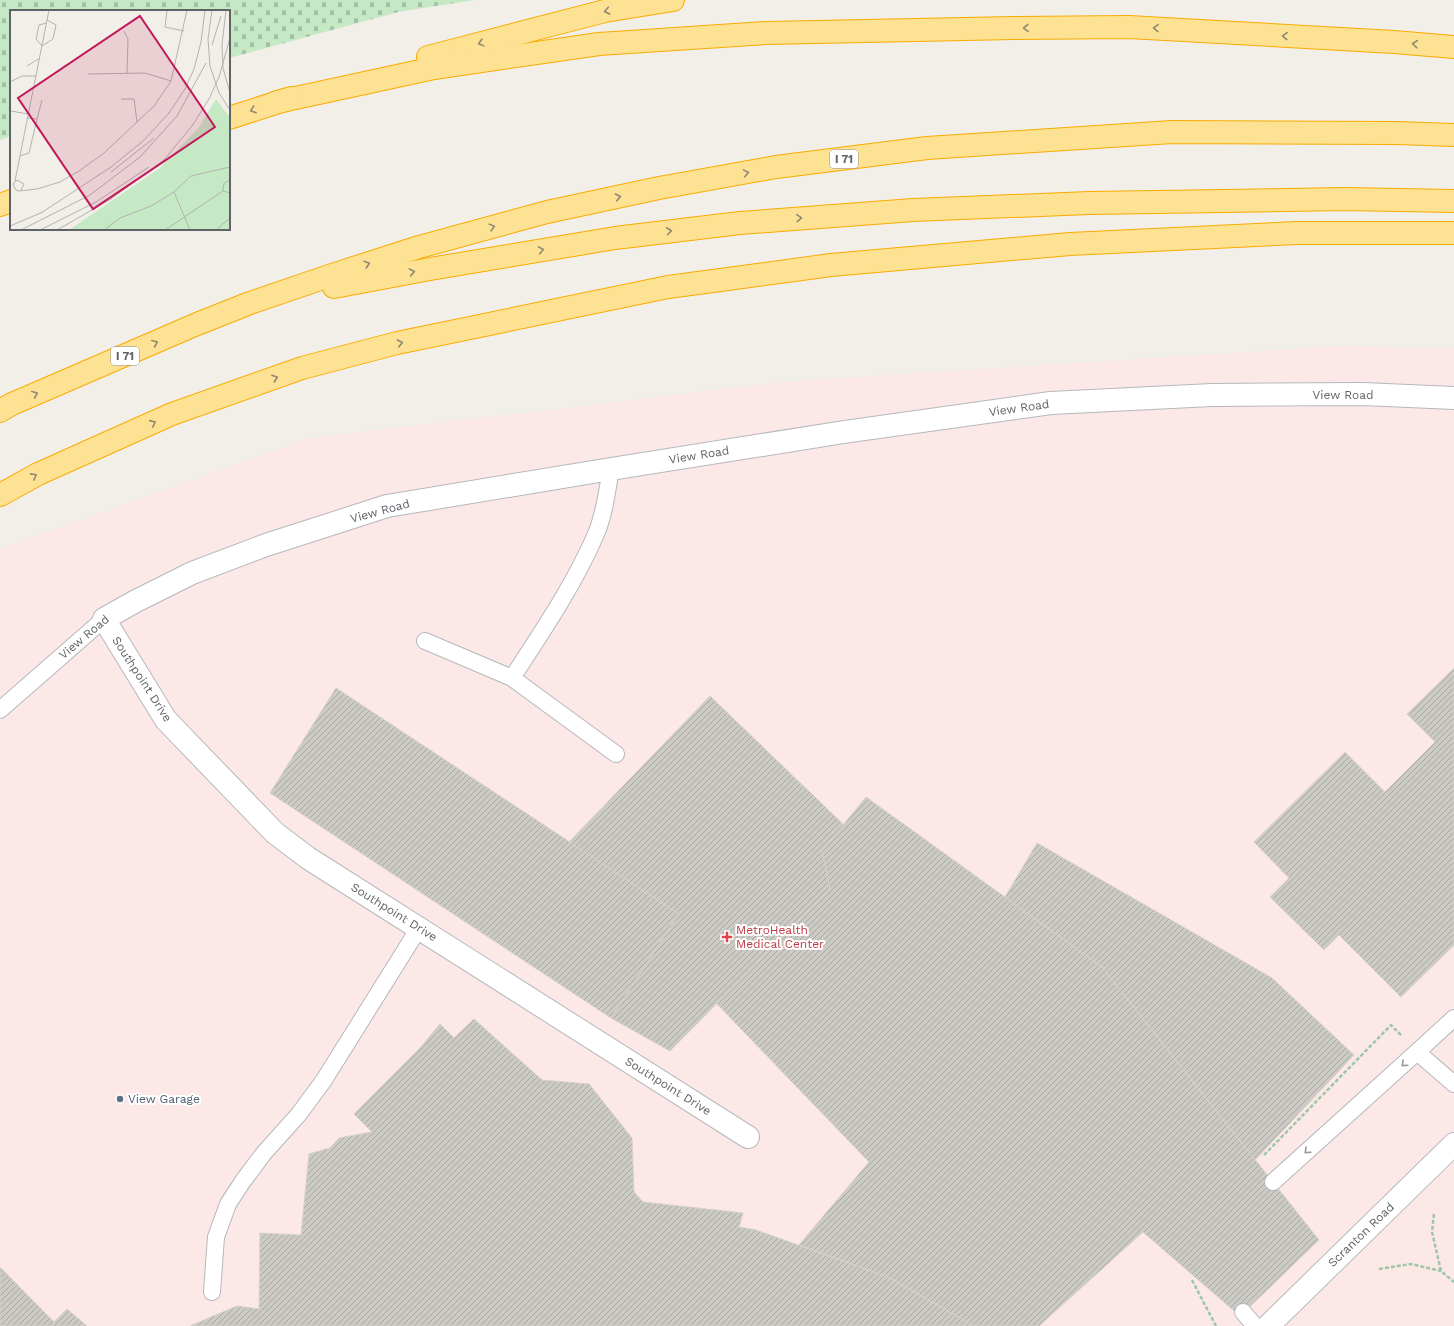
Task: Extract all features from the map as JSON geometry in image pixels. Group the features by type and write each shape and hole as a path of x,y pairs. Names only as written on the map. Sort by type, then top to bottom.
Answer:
{"highway":[{"path":"230,118 276,102 440,54 597,13 674,0"},
{"path":"276,102 434,68 599,44 766,34 1014,28 1129,27 1387,41 1454,47"},
{"name":"I 71","path":"0,411 12,404 197,324 250,303 332,275 419,247 547,212 659,188 776,167 927,148 1172,132 1396,132 1454,136"},
{"path":"250,303 430,268 615,238 740,223 914,210 1089,203 1345,198 1454,201"},
{"path":"0,205 10,201"},
{"path":"0,495 38,474 172,414 302,368 397,343 668,287 832,265 1070,244 1297,233 1454,233"}],"street":[{"name":"View Road","path":"104,619 192,573 266,545 387,506 610,469 844,432 1051,403 1212,395 1363,394 1454,398"},
{"name":"Southpoint Drive","path":"104,619 166,720 275,833 308,858 748,1137"},
{"name":"Scranton Road","path":"1268,1326 1454,1144"}],"lane":[{"path":"512,678 566,596 597,533 606,502 610,469"},
{"name":"View Road","path":"0,710 104,619"},
{"path":"425,641 512,678 616,754"},
{"path":"212,1292 216,1236 228,1204 264,1153 299,1114 324,1080 419,928"},
{"path":"1273,1182 1454,1018"},
{"path":"1417,1052 1454,1084"},
{"path":"1243,1312 1255,1326"}],"path":[{"path":"1264,1155 1391,1025"},
{"path":"1434,1214 1432,1232 1441,1271"},
{"path":"1379,1269 1411,1264 1441,1271 1454,1282"},
{"path":"1192,1280 1216,1326"}],"shaded area":[{"name":"MetroHealth Medical Center","path":"1341,346 1454,349 1454,1326 0,1326 0,549 310,438 794,381"}],"green space":[{"path":"0,0 474,0 398,12 230,58 230,10 10,10 10,136 0,140"}],"building":[{"path":"1454,668 1454,945 1401,997 1339,935 1324,950 1270,897 1289,878 1254,842 1345,752 1385,792 1435,742 1407,714"},
{"path":"336,688 679,914 611,1018 270,793"},
{"path":"710,696 844,825 822,851 830,889 670,1051 611,1018 679,914 569,842"},
{"path":"866,797 1102,967 1319,1240 1240,1316 1143,1232 1039,1326 974,1326 888,1277 799,1245 869,1162 717,1004 830,889 822,851"},
{"path":"1037,843 1272,978 1354,1055 1255,1160 1102,967 1005,897"},
{"path":"474,1019 542,1080 589,1084 632,1138 634,1192 643,1202 743,1213 739,1227 756,1230 888,1277 974,1326 190,1326 237,1306 259,1309 260,1233 301,1235 309,1154 330,1148 339,1138 372,1132 354,1114 420,1048 440,1024 454,1038"},
{"path":"0,1267 54,1322 67,1309 87,1326 0,1326"}],"place":[{"name":"MetroHealth Medical Center","path":"727,937"},
{"name":"View Garage","path":"120,1099"}]}
